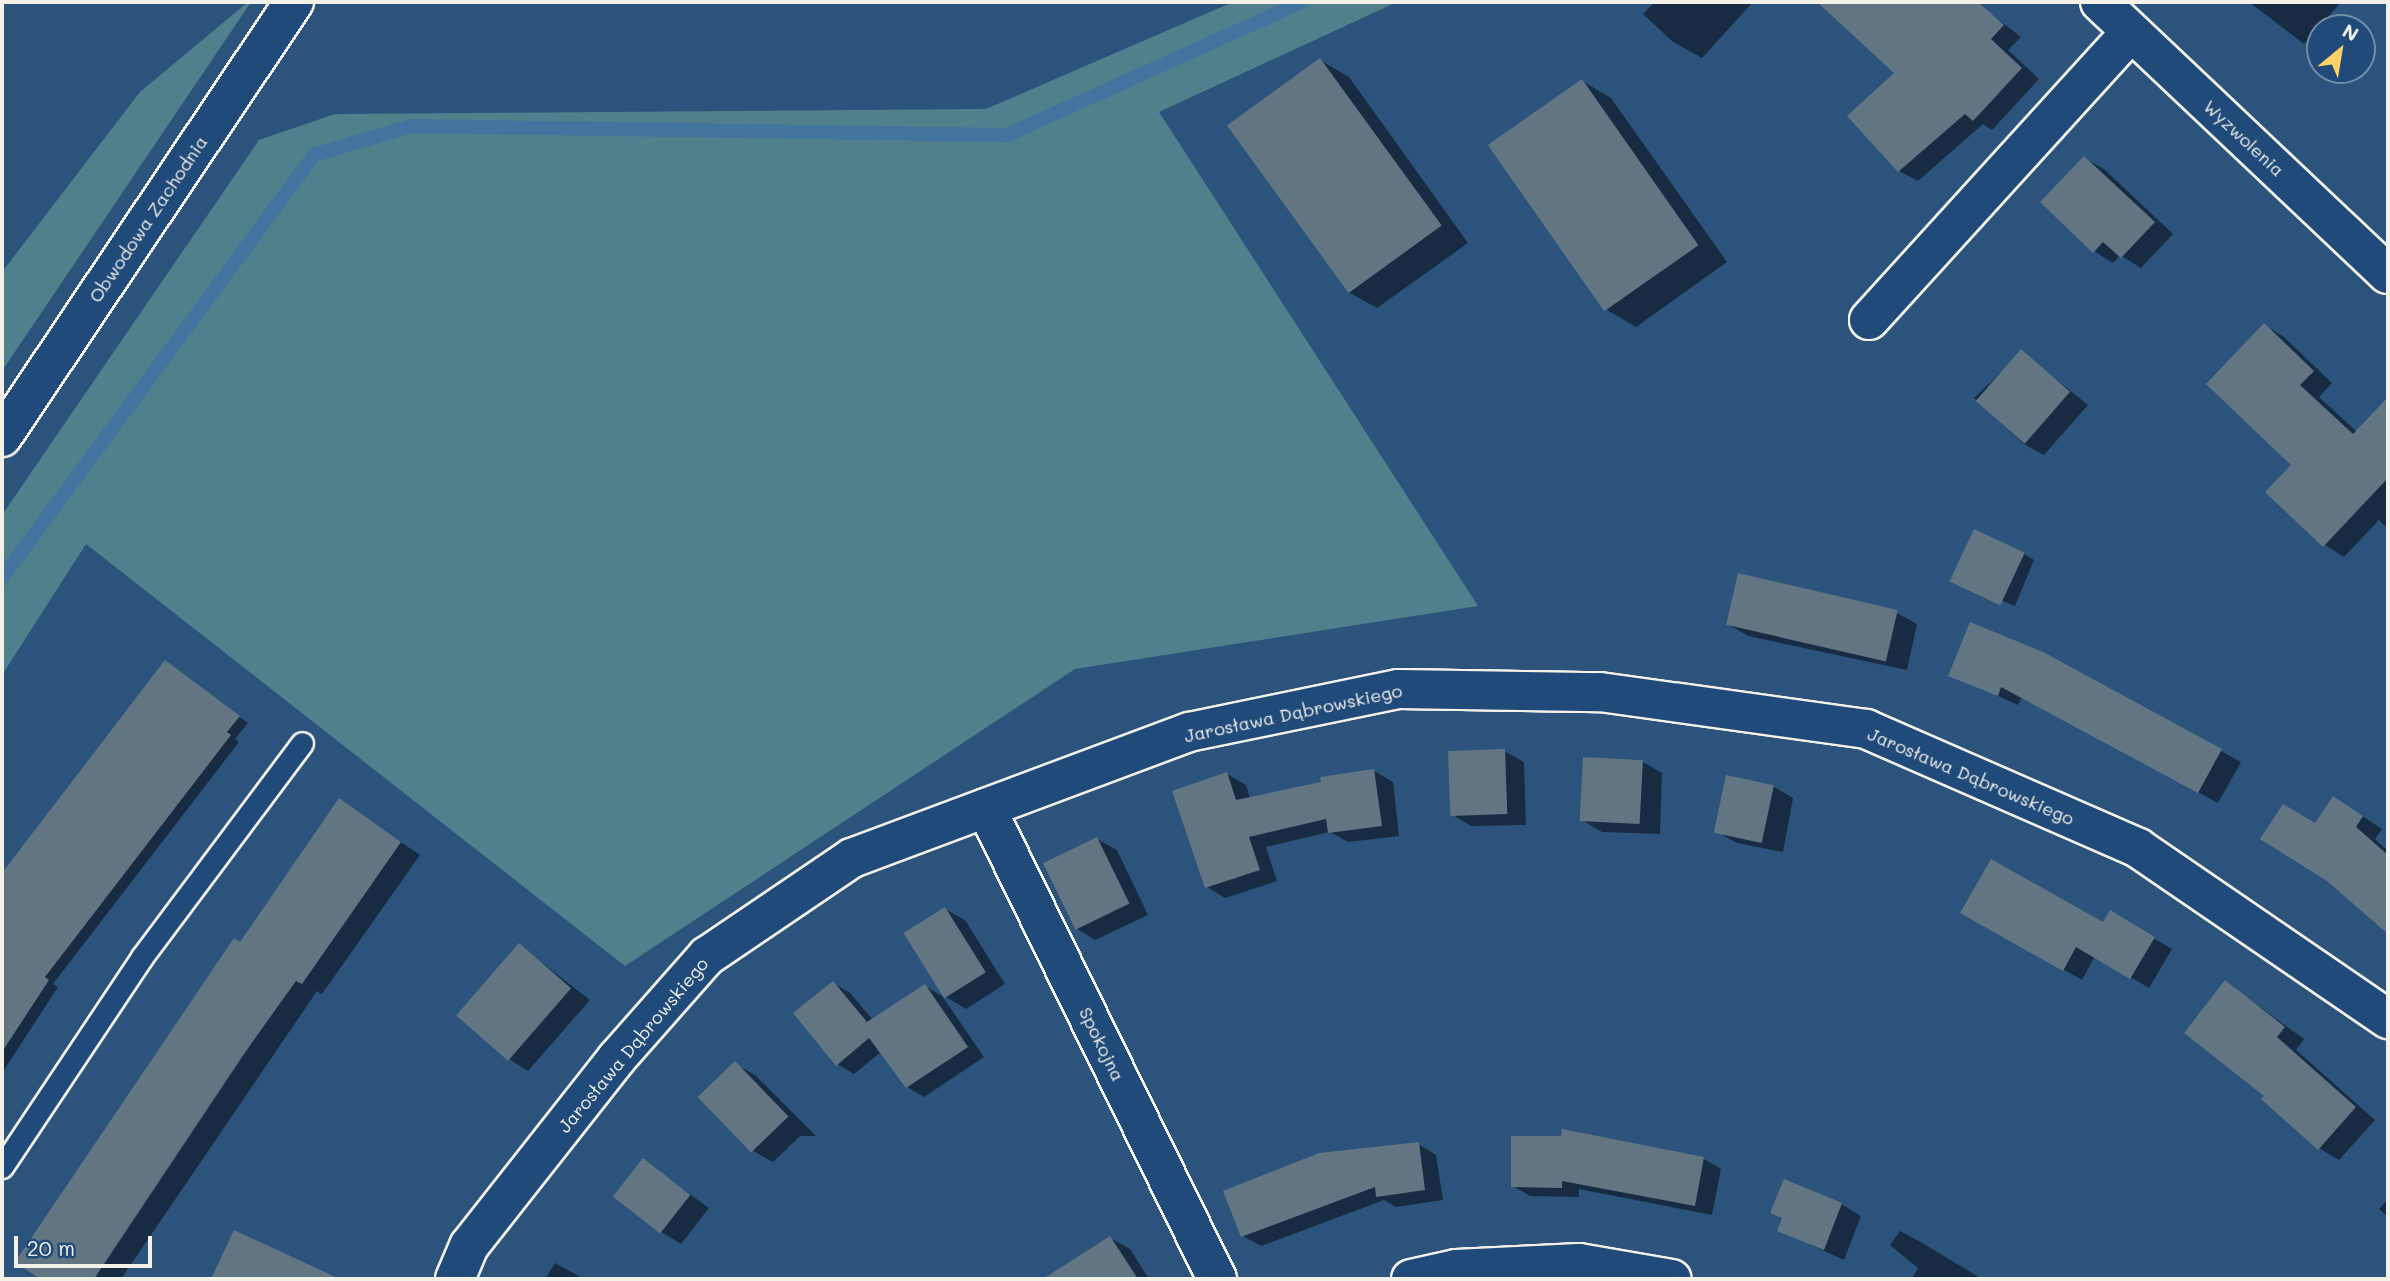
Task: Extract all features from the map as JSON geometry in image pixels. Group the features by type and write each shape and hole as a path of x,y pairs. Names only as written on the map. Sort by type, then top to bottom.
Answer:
{"street":[{"name":"Obwodowa Zachodnia","path":"2,437 294,2"},
{"name":"Wyzwolenia","path":"2100,2 2388,274"},
{"path":"1869,320 2131,32"},
{"name":"Jarosława Dąbrowskiego","path":"455,1279 469,1246 617,1058 707,956 852,858 1189,732 1399,689 1600,692 1866,729 2138,848 2388,1019"},
{"name":"Spokojna","path":"986,808 1217,1279"},
{"path":"1411,1279 1456,1269 1579,1271 1672,1279"}],"lane":[{"path":"2,1167 142,957 302,743"}],"green space":[{"path":"251,2 2,371 2,272 140,92"},
{"path":"1233,2 1397,2 1159,112 1478,606 1075,669 625,966 86,544 2,675 2,515 259,140 335,114 986,109"}],"building":[{"path":"1817,2 1978,2 2004,25 1991,39 2022,68 1973,121 1965,114 1898,172 1847,116 1894,73"},
{"path":"1320,58 1442,225 1349,293 1227,126"},
{"path":"1582,79 1698,245 1604,311 1488,145"},
{"path":"2084,156 2155,222 2121,258 2103,242 2093,253 2040,202"},
{"path":"2264,323 2314,371 2300,385 2353,434 2388,397 2388,478 2323,547 2265,492 2291,465 2206,384"},
{"path":"2021,349 2070,392 2025,444 1976,401"},
{"path":"1974,529 2025,553 2000,605 1949,582"},
{"path":"1738,573 1898,610 1886,662 1726,625"},
{"path":"1970,622 2043,652 2222,749 2198,793 2001,687 1998,696 1948,676"},
{"path":"165,660 240,716 227,732 231,735 45,977 49,980 2,1052 2,873"},
{"path":"1505,749 1507,814 1450,816 1448,751"},
{"path":"1583,757 1643,760 1640,824 1580,821"},
{"path":"1374,769 1382,826 1328,833 1326,819 1249,837 1260,870 1205,888 1172,791 1227,772 1236,800 1321,782 1320,777"},
{"path":"1726,775 1774,785 1762,843 1714,833"},
{"path":"2333,796 2363,816 2356,827 2388,855 2388,934 2327,881 2260,839 2283,804 2315,823"},
{"path":"339,798 401,842 302,984 296,981 246,1051 94,1279 40,1279 15,1262 234,938 240,942"},
{"path":"1097,837 1129,904 1076,930 1043,863"},
{"path":"1991,859 2103,922 2110,910 2155,937 2130,979 2076,947 2063,971 1960,913"},
{"path":"945,907 986,972 944,998 903,933"},
{"path":"519,943 571,988 508,1061 456,1015"},
{"path":"2225,980 2285,1027 2277,1037 2356,1107 2318,1150 2261,1099 2264,1096 2184,1033"},
{"path":"833,981 867,1022 925,984 968,1047 906,1088 869,1038 836,1066 793,1013"},
{"path":"735,1061 788,1116 751,1153 698,1097"},
{"path":"1562,1129 1704,1157 1695,1206 1562,1181 1562,1188 1511,1187 1511,1136 1561,1136"},
{"path":"1419,1142 1425,1190 1376,1197 1375,1187 1241,1237 1223,1191 1319,1153"},
{"path":"643,1158 690,1195 660,1234 613,1197"},
{"path":"1784,1179 1842,1203 1824,1250 1777,1231 1782,1218 1770,1213"},
{"path":"234,1230 340,1279 211,1279"},
{"path":"1110,1236 1138,1279 1043,1279"}],"waterway":[{"path":"2,578 314,155 411,126 1007,135 1301,2"}]}
